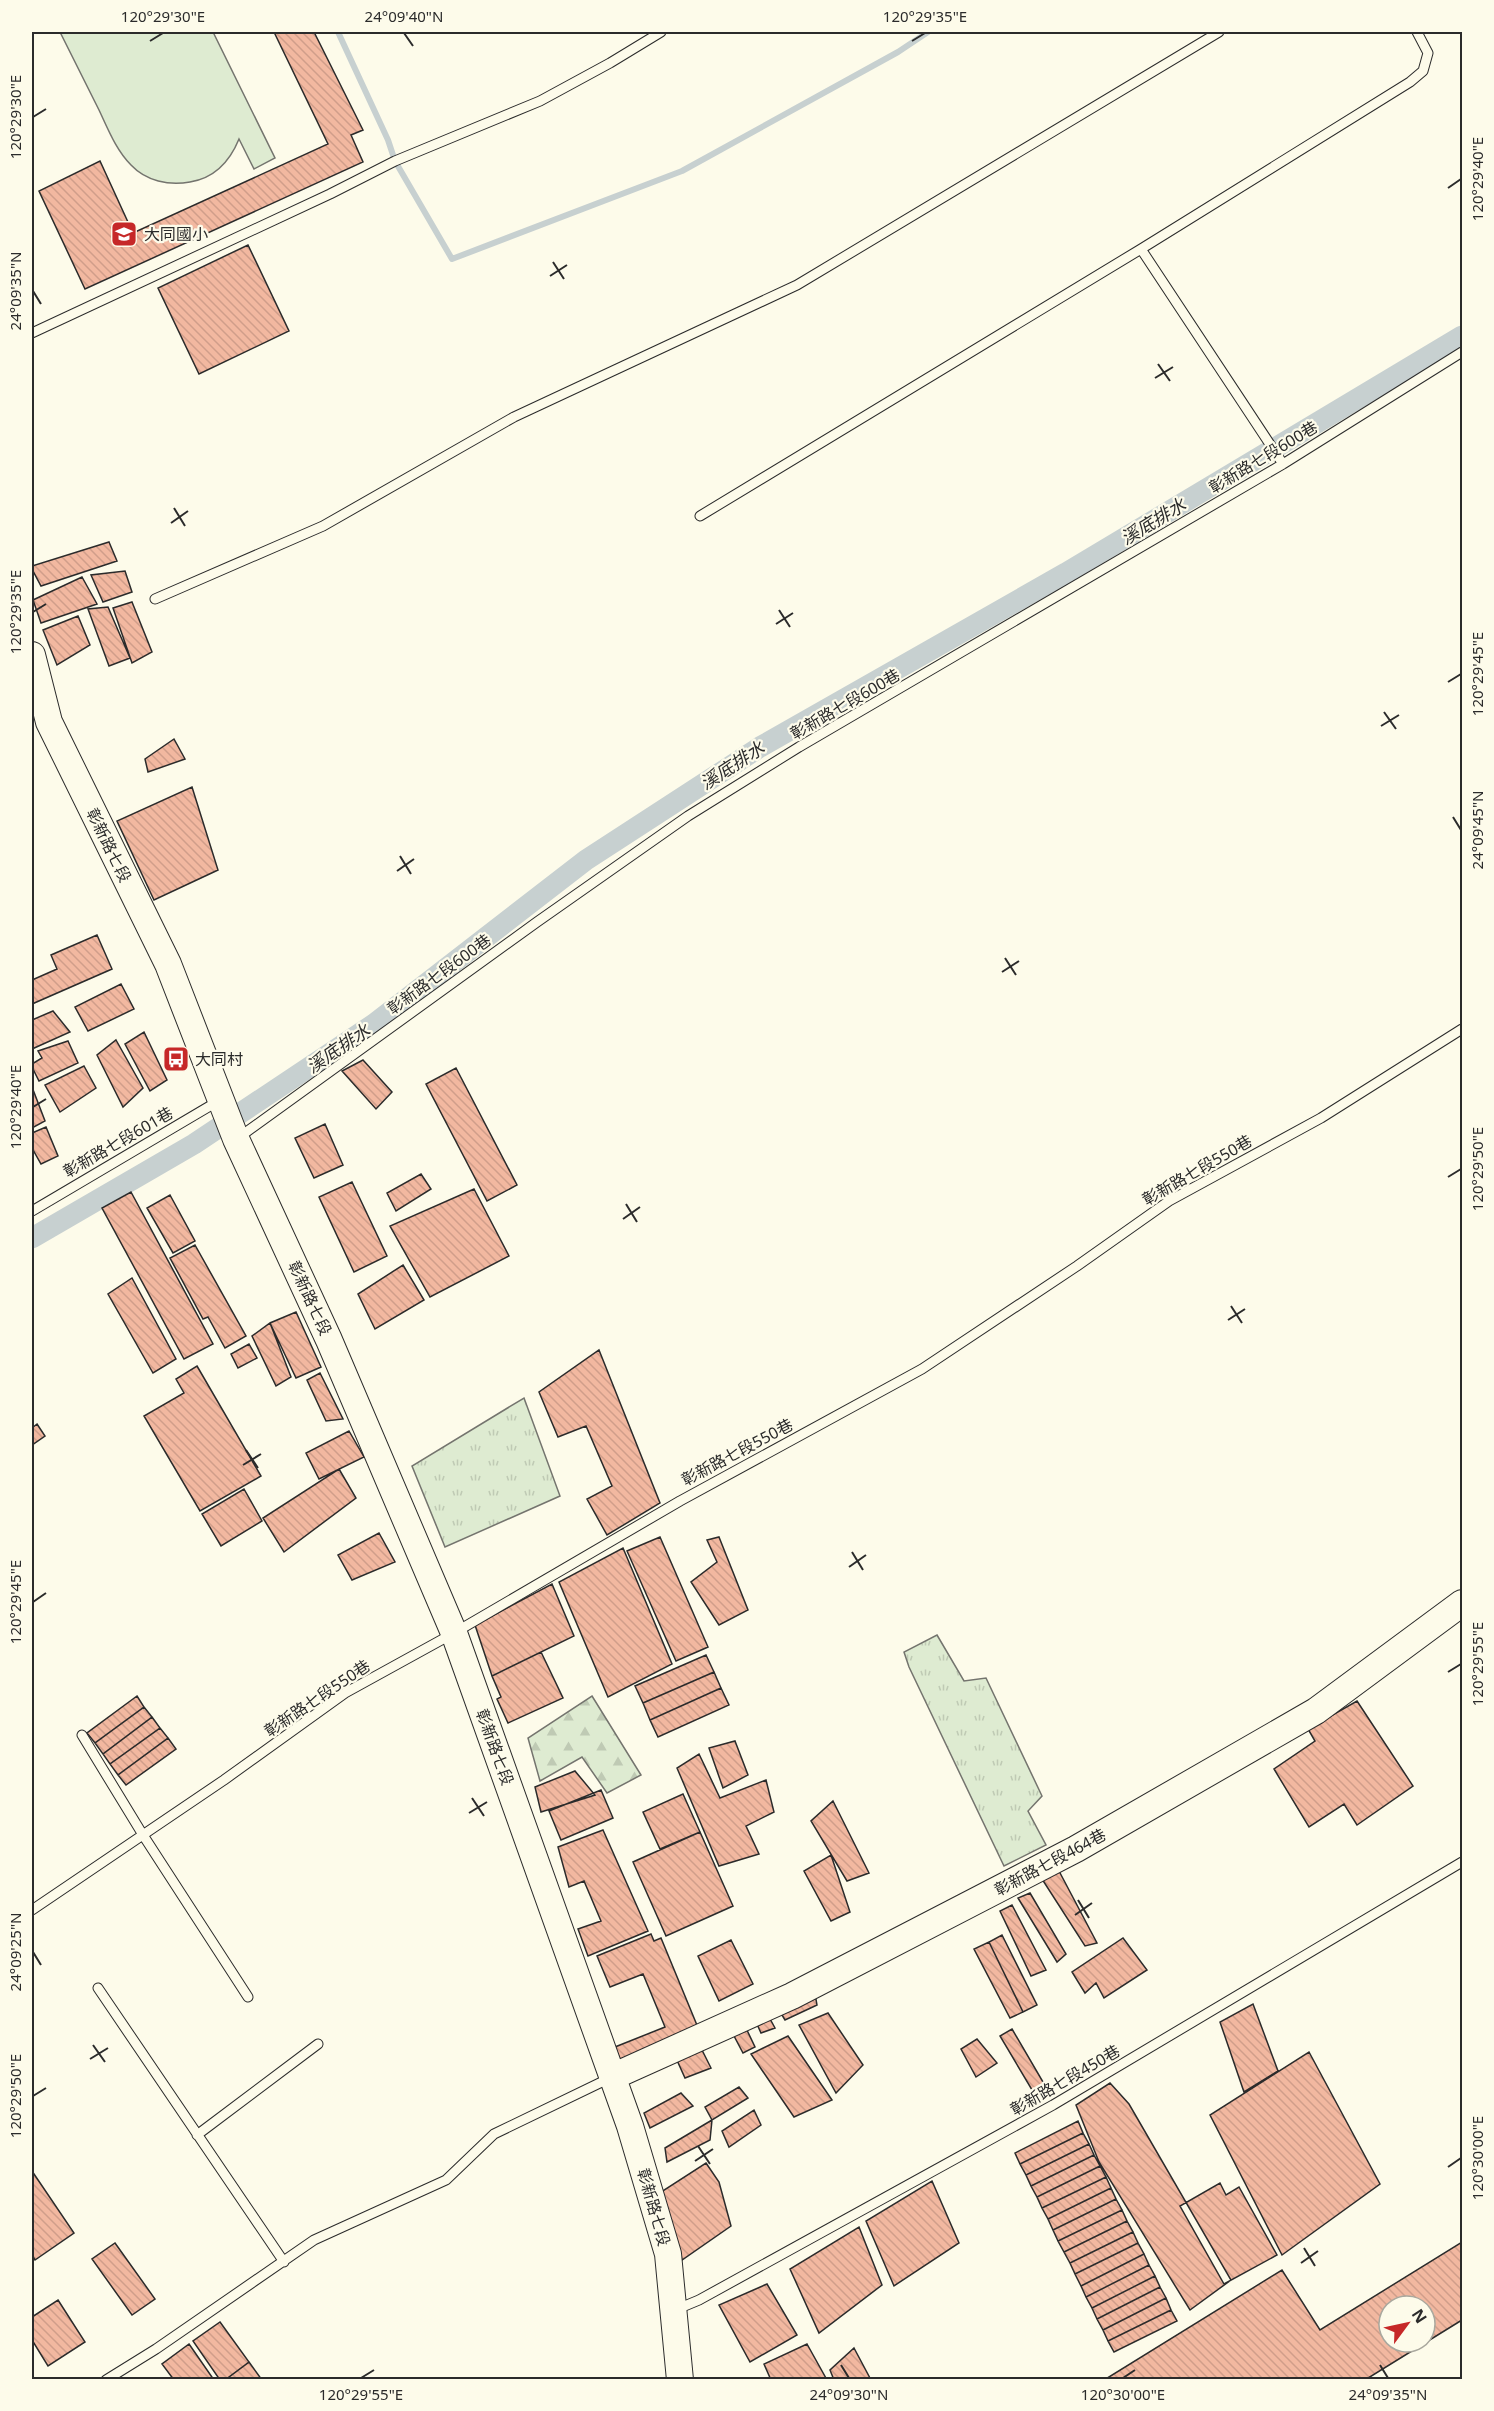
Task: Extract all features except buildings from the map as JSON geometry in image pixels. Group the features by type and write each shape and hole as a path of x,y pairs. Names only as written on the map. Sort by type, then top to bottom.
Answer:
{"street":[{"name":"彰新路七段","path":"32,655 50,722 168,964 236,1139 329,1340 454,1633 630,2126 668,2254 680,2379"},
{"name":"彰新路七段464巷","path":"612,2077 792,1996 1077,1849 1316,1710 1462,1603"}],"lane":[{"path":"32,333 330,194 395,161 540,101 661,32"},
{"path":"155,599 322,526 514,417 797,285 1219,32"},
{"path":"700,516 1141,249 1410,82 1423,71 1428,52 1416,32"},
{"path":"1141,249 1283,464"},
{"name":"彰新路七段600巷","path":"236,1139 688,816 799,747 1283,464 1462,352"},
{"name":"彰新路七段550巷","path":"32,1910 224,1780 345,1693 454,1633 680,1500 922,1369 1077,1266 1169,1200 1321,1118 1462,1029"},
{"name":"彰新路七段601巷","path":"32,1211 220,1100"},
{"path":"82,1735 143,1835 248,1997"},
{"name":"彰新路七段450巷","path":"675,2310 699,2300 1053,2105 1462,1862"},
{"path":"98,1988 284,2262"},
{"path":"197,2135 318,2044"},
{"path":"106,2379 156,2349 314,2240 446,2180 494,2134 612,2077"}],"green space":[{"path":"60,32 213,32 275,158 254,169 239,139 221,167 207,177 182,183 166,183 144,175 131,165 117,146"},
{"path":"524,1398 560,1496 445,1547 412,1466"},
{"path":"937,1635 964,1681 986,1678 1042,1796 1028,1811 1046,1845 1004,1866 909,1667 904,1652"},
{"path":"592,1696 641,1775 607,1793 582,1757 540,1781 528,1738"}],"waterway":[{"path":"338,32 388,140 395,161 452,259 682,171 898,52 928,32"},
{"name":"溪底排水","path":"32,1238 194,1144 374,1024 586,860 760,747 1066,573 1462,336"}],"place":[{"name":"大同國小","path":"124,234"},
{"name":"大同村","path":"176,1059"}]}
